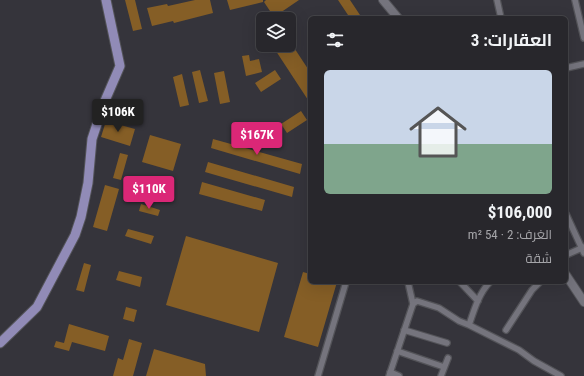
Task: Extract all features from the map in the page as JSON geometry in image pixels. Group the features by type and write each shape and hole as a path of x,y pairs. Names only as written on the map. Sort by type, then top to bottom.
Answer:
{"main road":[{"path":"0,343 37,307 75,235 81,217 88,183 92,140 104,103 120,66 106,0"},
{"path":"383,0 396,16"},
{"path":"568,277 584,302"}],"street":[{"path":"497,0 501,16"},
{"path":"575,0 584,38"},
{"path":"568,68 584,64"},
{"path":"568,218 583,249 568,254"},
{"path":"318,376 345,284"},
{"path":"399,376 389,374 413,304 408,284"},
{"path":"462,284 478,301"},
{"path":"469,325 478,301 488,284"},
{"path":"506,330 532,290 538,284"},
{"path":"413,304 417,301 434,306 459,321 519,350 534,361 561,376"},
{"path":"404,330 447,343"},
{"path":"397,351 444,367"},
{"path":"440,376 448,358"}],"building":[{"path":"125,0 135,0 142,29 133,31"},
{"path":"195,0 210,0 213,13 174,23 173,21 152,26 147,8 167,4 168,6"},
{"path":"227,0 263,0 263,2 230,10"},
{"path":"266,0 299,0 281,12 271,12 264,2"},
{"path":"338,0 350,0 361,16 349,16"},
{"path":"296,51 308,69 308,100 277,52 296,52"},
{"path":"249,55 250,61 259,59 262,72 246,76 242,56"},
{"path":"200,70 208,101 199,103 192,72"},
{"path":"275,70 281,79 261,92 255,83"},
{"path":"224,71 230,102 220,104 214,73"},
{"path":"182,74 189,105 180,107 173,77"},
{"path":"301,111 307,120 287,133 281,124"},
{"path":"106,121 135,129 130,146 101,137"},
{"path":"150,135 181,144 173,171 142,162"},
{"path":"213,139 302,164 300,174 211,148"},
{"path":"120,153 128,155 121,180 113,178"},
{"path":"208,162 294,187 292,197 205,172"},
{"path":"141,176 169,184 168,189 139,181"},
{"path":"202,182 265,200 262,211 199,194"},
{"path":"105,185 119,189 107,231 93,227"},
{"path":"141,204 160,210 158,216 139,211"},
{"path":"128,229 154,236 151,244 125,236"},
{"path":"186,236 278,263 259,332 166,305"},
{"path":"84,263 91,265 84,292 76,290"},
{"path":"119,271 142,277 140,287 116,280"},
{"path":"303,272 308,273 308,284 336,284 318,347 284,337"},
{"path":"126,307 137,310 134,322 123,319"},
{"path":"69,324 109,336 105,351 72,342 69,351 54,347 56,341 64,343"},
{"path":"129,339 142,343 133,376 113,376 118,358 123,360"},
{"path":"154,349 205,364 206,376 146,376"}]}
